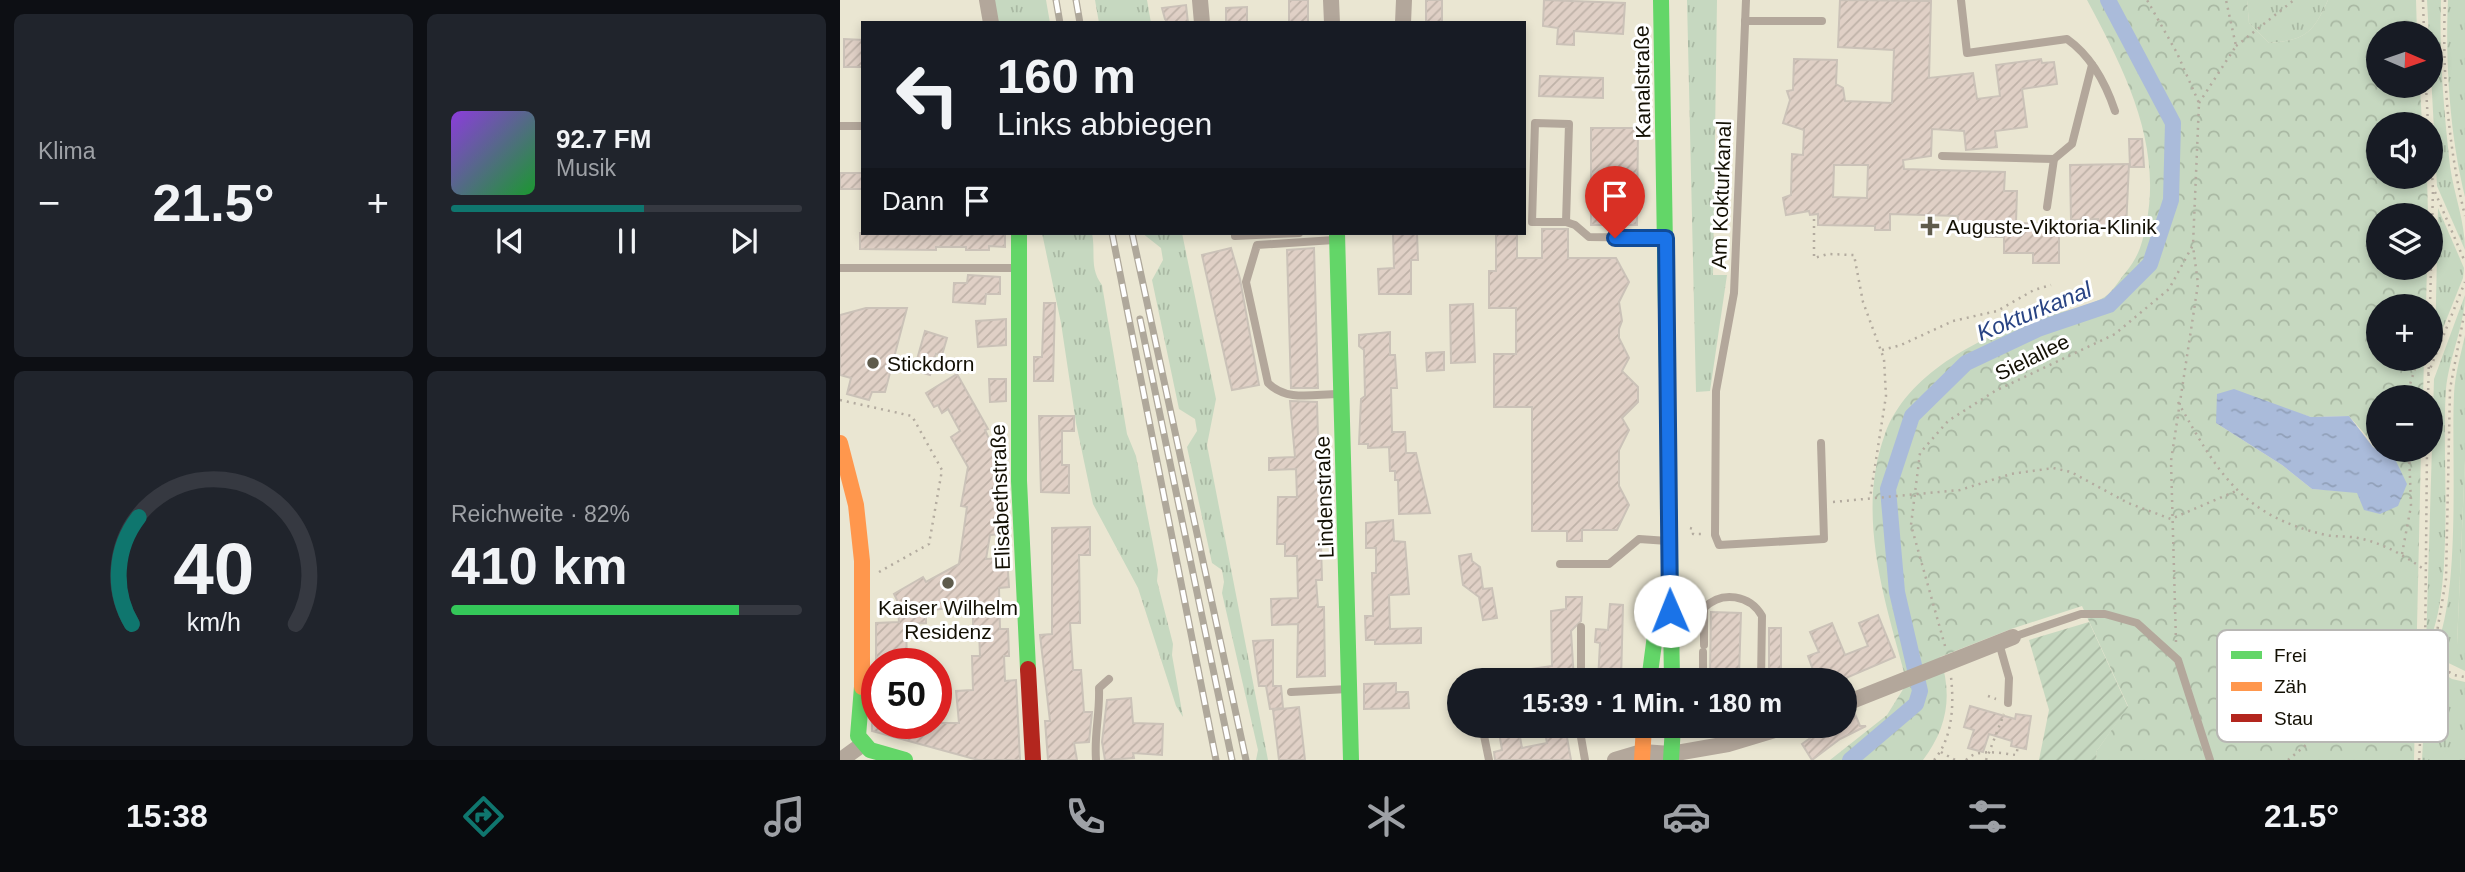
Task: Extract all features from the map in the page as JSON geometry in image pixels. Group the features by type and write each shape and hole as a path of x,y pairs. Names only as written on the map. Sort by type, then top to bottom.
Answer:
{"street":[{"path":"987,0 991,21"},
{"path":"1200,0 1202,21"},
{"path":"1331,0 1332,21"},
{"path":"1402,21 1404,0"},
{"name":"Kanalstraße","path":"1661,0 1672,668"},
{"name":"Elisabethstraße","path":"1019,235 1019,481 1033,760"},
{"name":"Lindenstraße","path":"1337,237 1351,760"},
{"path":"840,443 856,505 868,613 856,724 863,744 870,750 905,760"},
{"path":"840,510 856,505"},
{"name":"Kanalstraße","path":"1651,668 1668,541"},
{"path":"1857,699 2006,640"},
{"path":"1642,756 1643,738"},
{"path":"1669,758 1672,738"},
{"path":"1615,760 1642,756 1669,758 1737,738"},
{"path":"841,760 863,744"}],"lane":[{"name":"Am Kokturkanal","path":"1746,0 1734,293 1716,391 1715,535 1719,545 1824,540 1823,503"},
{"path":"1961,0 1967,53 2012,48 2057,38 2067,39 2080,48 2092,65 2104,83 2115,111"},
{"path":"1745,21 1822,21"},
{"path":"1942,156 2054,159 2072,144 2092,65"},
{"path":"1566,222 1569,124 1535,123 1532,222 1566,222 1575,225 1589,237 1666,238"},
{"path":"840,126 861,126"},
{"path":"2047,207 2054,159"},
{"path":"1235,236 1256,235"},
{"path":"1337,237 1257,245 1246,282 1268,383 1278,393 1292,396 1342,394"},
{"path":"840,268 1019,268"},
{"path":"1821,443 1823,503"},
{"path":"1560,564 1609,564 1639,539 1668,541"},
{"path":"1703,668 1704,608 1711,601 1735,596 1749,601 1762,617 1761,668"},
{"path":"2007,703 2009,678 2006,640 2081,614 2105,614 2137,623 2159,640 2178,660 2210,760"},
{"path":"1581,627 1581,668"},
{"path":"1097,760 1094,730 1100,715 1099,688 1110,679"},
{"path":"1291,692 1351,689"},
{"path":"1484,738 1489,760"},
{"path":"1581,738 1585,760"}],"path":[{"name":"Sielallee","path":"1934,760 1941,752 1949,730 1953,693 1943,666 1911,525 1920,453 1948,421 1995,391 2115,334 2169,289 2193,245 2199,103 2177,53 2147,0"},
{"path":"2226,0 2236,46"},
{"path":"2199,103 2236,46 2294,0"},
{"path":"2423,0 2424,21"},
{"path":"2445,0 2444,32 2454,169 2465,216"},
{"path":"2433,189 2465,262"},
{"path":"2430,294 2433,189"},
{"path":"1814,219 1814,258 1828,254 1854,255 1863,302 1882,350 1886,396 1870,498"},
{"path":"2178,660 2171,461 2177,402 2197,284 2193,245"},
{"path":"2428,374 2465,282"},
{"path":"1882,350 1901,345 1953,321 1997,311 2034,290 2050,285"},
{"path":"2437,630 2446,579 2450,389 2465,310"},
{"path":"2428,371 2428,385"},
{"path":"840,400 912,416 942,470 929,544 863,578"},
{"path":"2177,402 2205,451 2249,504 2299,528 2330,536 2358,538 2402,554 2425,570"},
{"path":"2402,554 2411,506 2409,462"},
{"path":"2425,630 2427,462"},
{"path":"1823,503 1915,492 1928,494 1960,490 2011,474 2053,468 2071,472 2128,503 2171,519 2236,491"},
{"path":"1690,528 1693,528 1693,534 1698,534"},
{"path":"2448,671 2465,677"},
{"path":"1986,760 2007,703"},
{"path":"2288,760 2310,742"},
{"path":"2419,760 2420,742"},
{"path":"1966,760 1970,755 1991,751 2015,755 2018,747"},
{"path":"1941,752 1955,760"}],"green space":[{"path":"990,0 1046,0 1050,21 995,21"},
{"path":"1095,0 1147,0 1151,21 1099,21"},
{"path":"1687,0 1717,0 1713,275 1727,275 1710,391 1696,392"},
{"path":"2087,0 2247,0 2249,23 2269,43 2292,40 2307,33 2318,20 2328,0 2416,0 2417,21 2366,21 2366,98 2421,98 2421,112 2366,112 2366,189 2427,189 2428,203 2366,203 2366,280 2427,280 2426,294 2366,294 2366,371 2424,371 2423,385 2366,385 2366,435 2349,416 2311,417 2272,405 2216,423 2282,465 2312,489 2357,492 2384,462 2421,462 2417,630 2217,630 2217,742 2414,742 2414,760 2097,760 2096,752 2128,706 2082,606 2011,629 1940,657 1946,685 1945,711 1938,736 1923,760 1830,760 1887,715 1907,683 1883,591 1873,528 1876,465 1885,434 1895,413 1927,376 1968,348 2013,327 2105,297 2137,255 2146,225 2150,195 2149,165 2145,136 2126,80"},
{"path":"2247,0 2328,0 2318,20 2307,33 2292,40 2269,43 2249,23"},
{"path":"2427,0 2441,0 2441,21 2428,21"},
{"path":"2448,0 2465,0 2465,197 2450,99"},
{"path":"2443,87 2450,166 2465,250 2438,189 2443,189 2443,112 2433,112 2432,98 2443,98"},
{"path":"2443,220 2464,268 2463,278 2443,328 2443,294 2436,294 2436,280 2443,280"},
{"path":"1042,235 1092,235 1094,266 1102,285 1127,434 1136,456 1158,570 1157,581 1173,644 1172,655 1183,717 1176,706 1138,588 1093,504 1076,423 1061,323"},
{"path":"1145,235 1182,235 1216,399 1207,445 1268,760 1256,760 1258,750 1222,593 1222,570 1212,563 1187,447 1197,431 1195,419 1179,409 1152,280 1163,260 1161,248"},
{"path":"2465,295 2446,389 2445,523 2441,595 2433,630 2427,630 2432,462 2443,462 2443,385 2434,385 2437,371 2443,371 2443,355"},
{"path":"2465,335 2465,460 2457,644 2465,645 2465,671 2448,663 2448,630 2441,630 2448,602 2451,567 2454,394"},
{"path":"2465,460 2465,645 2457,645"},
{"path":"2089,622 2128,707 2096,752 2097,760 2039,760 2049,710 2029,640"},
{"path":"2448,677 2465,682 2465,760 2422,760 2423,742 2448,742"}],"water":[{"path":"2234,389 2311,417 2349,416 2366,438 2366,462 2396,462 2407,484 2398,506 2380,514 2364,510 2357,493 2312,489 2282,465 2216,423 2217,394"}],"building":[{"path":"1289,0 1308,0 1308,21 1289,21"},
{"path":"1426,0 1442,0 1442,21 1426,21"},
{"path":"1544,0 1625,3 1623,34 1574,31 1574,45 1557,44 1558,28 1543,26"},
{"path":"1840,0 1931,1 1929,78 1973,73 1977,99 2000,96 1996,65 2041,59 2042,63 2054,62 2057,84 2022,89 2027,127 1995,131 1997,147 1966,150 1964,131 1932,129 1931,156 1903,160 1904,169 2005,172 2004,191 2017,191 2016,223 2059,224 2059,263 2033,263 2033,253 2004,253 2004,237 1957,236 1958,216 1890,214 1890,230 1875,230 1875,226 1818,225 1818,214 1810,215 1809,211 1786,215 1783,198 1791,195 1792,154 1803,155 1804,130 1783,123 1790,100 1787,91 1793,90 1794,59 1837,60 1836,84 1843,88 1845,101 1892,103 1894,50 1838,47","holes":["1834,165 1868,165 1867,198 1833,197"]},
{"path":"1186,5 1188,21 1166,21 1162,8"},
{"path":"1247,7 1247,21 1226,21 1226,8"},
{"path":"844,39 861,40 861,67 844,67"},
{"path":"1540,76 1603,78 1603,98 1539,96"},
{"path":"1591,128 1638,128 1637,225 1591,225"},
{"path":"2129,139 2142,139 2144,167 2130,167"},
{"path":"2129,164 2126,228 2097,228 2098,219 2071,220 2070,165"},
{"path":"840,173 861,173 861,189 840,189"},
{"path":"1542,229 1568,229 1568,258 1616,258 1629,282 1619,302 1622,321 1619,338 1629,358 1622,371 1638,387 1638,402 1622,418 1629,430 1619,450 1619,486 1629,505 1617,530 1582,530 1582,541 1567,541 1567,531 1532,531 1532,407 1494,407 1494,354 1516,354 1516,308 1489,308 1489,271 1496,271 1496,235 1517,235 1517,258 1542,258"},
{"path":"860,233 1005,235 1005,247 989,246 989,250 966,250 966,247 936,247 936,250 860,249"},
{"path":"1393,235 1417,235 1418,260 1411,260 1411,294 1379,294 1378,269 1394,268"},
{"path":"1231,248 1240,279 1259,385 1232,390 1202,255"},
{"path":"1314,248 1318,388 1291,388 1287,250"},
{"path":"968,275 1000,277 1000,294 986,294 985,304 953,302 954,283 967,283"},
{"path":"1044,303 1055,303 1053,381 1034,381 1034,357 1042,357"},
{"path":"1473,304 1475,362 1451,363 1450,305"},
{"path":"866,308 907,308 885,392 872,392 869,400 847,394 851,378 840,375 840,315"},
{"path":"1006,319 1006,345 978,347 976,321"},
{"path":"925,331 947,338 942,355 936,354 930,375 914,370"},
{"path":"1390,332 1390,355 1395,355 1397,388 1391,388 1392,432 1405,432 1406,453 1416,453 1430,513 1399,514 1398,480 1395,480 1395,471 1390,471 1389,447 1368,448 1368,444 1359,444 1361,399 1365,396 1364,350 1359,346 1359,335"},
{"path":"1444,352 1444,370 1427,371 1426,353"},
{"path":"957,374 988,429 985,430 992,445 1006,467 1008,521 1005,521 1005,534 990,535 986,559 1007,558 1009,587 999,588 1000,629 1008,629 1009,656 1004,656 1005,681 1016,680 1020,760 978,760 901,739 952,739 952,723 959,723 956,691 973,690 972,656 980,656 979,630 973,630 973,617 967,617 967,606 932,610 932,615 926,616 926,623 906,624 907,648 876,648 876,623 899,622 894,594 923,577 926,582 959,564 967,507 961,506 968,467 951,437 960,431 948,409 942,413 938,405 934,407 926,393"},
{"path":"989,379 1006,379 1006,401 990,402"},
{"path":"1290,401 1317,402 1322,580 1316,580 1318,607 1324,607 1325,676 1297,677 1298,624 1272,625 1271,599 1298,598 1297,556 1285,556 1285,544 1277,544 1278,497 1297,497 1296,469 1269,470 1269,458 1295,457"},
{"path":"1039,416 1074,416 1074,431 1062,431 1062,465 1069,465 1069,493 1041,492"},
{"path":"1393,520 1394,541 1405,542 1409,594 1389,595 1390,629 1421,628 1421,643 1375,644 1375,640 1366,640 1365,616 1373,616 1372,573 1376,573 1376,548 1366,548 1366,523"},
{"path":"1090,527 1090,555 1079,555 1080,623 1070,623 1073,670 1081,670 1084,712 1092,712 1089,742 1074,743 1077,760 1048,760 1045,721 1050,721 1040,635 1052,634 1052,528"},
{"path":"1471,554 1472,561 1480,567 1483,589 1492,588 1497,618 1483,620 1479,597 1463,585 1459,556"},
{"path":"1566,597 1582,597 1581,621 1571,631 1573,668 1538,668 1552,666 1551,611 1566,609"},
{"path":"1610,604 1623,605 1621,668 1599,668 1600,643 1595,642 1596,629 1608,630"},
{"path":"1711,612 1741,613 1739,668 1710,668"},
{"path":"1878,615 1895,657 1857,673 1857,668 1812,668 1808,656 1819,652 1810,632 1832,623 1845,655 1868,646 1859,623"},
{"path":"1769,628 1781,628 1781,668 1769,668"},
{"path":"1273,640 1273,686 1281,686 1283,708 1270,709 1266,686 1259,686 1253,641"},
{"path":"1396,683 1396,692 1408,692 1409,708 1364,709 1364,684"},
{"path":"1131,698 1133,723 1163,724 1162,755 1133,753 1134,758 1105,760 1102,742 1107,700"},
{"path":"1970,706 2015,719 2016,714 2031,716 2026,749 2011,746 2012,741 1989,734 1983,752 1968,748 1974,730 1964,727"},
{"path":"1299,707 1305,760 1279,760 1273,710"},
{"path":"1857,719 1860,726 1866,726 1857,730"},
{"path":"1500,738 1520,738 1522,748 1547,743 1546,738 1567,738 1571,760 1495,760 1494,752 1502,750"},
{"path":"1810,738 1842,738 1812,760 1802,744"}],"waterway":[{"name":"Kokturkanal","path":"1850,760 1916,704 1920,691 1897,592 1888,489 1912,416 1966,363 2038,329 2109,305 2150,264 2171,200 2173,123 2108,0"}],"railway":[{"path":"1056,0 1060,21"},
{"path":"1076,0 1080,21"},
{"path":"1112,235 1216,760"},
{"path":"1132,235 1246,760"},
{"path":"1140,319 1232,760"}],"traffic: fast":[{"path":"1661,0 1672,668"},
{"path":"1019,235 1019,481 1028,669"},
{"path":"1337,235 1351,760"},
{"path":"1651,668 1659,605"},
{"path":"861,699 858,736 870,750 905,760"},
{"path":"1671,760 1672,738"}],"traffic: slow":[{"path":"840,443 856,505 862,561 862,648"},
{"path":"1642,760 1643,738"}],"traffic: jam":[{"path":"1028,669 1033,760"}],"place":[{"name":"Auguste-Viktoria-Klinik","path":"1930,226"},
{"name":"Stickdorn","path":"873,363"},
{"name":"Kaiser Wilhelm Residenz","path":"948,583"}],"route":[{"path":"1615,238 1666,238 1670,611"}]}
